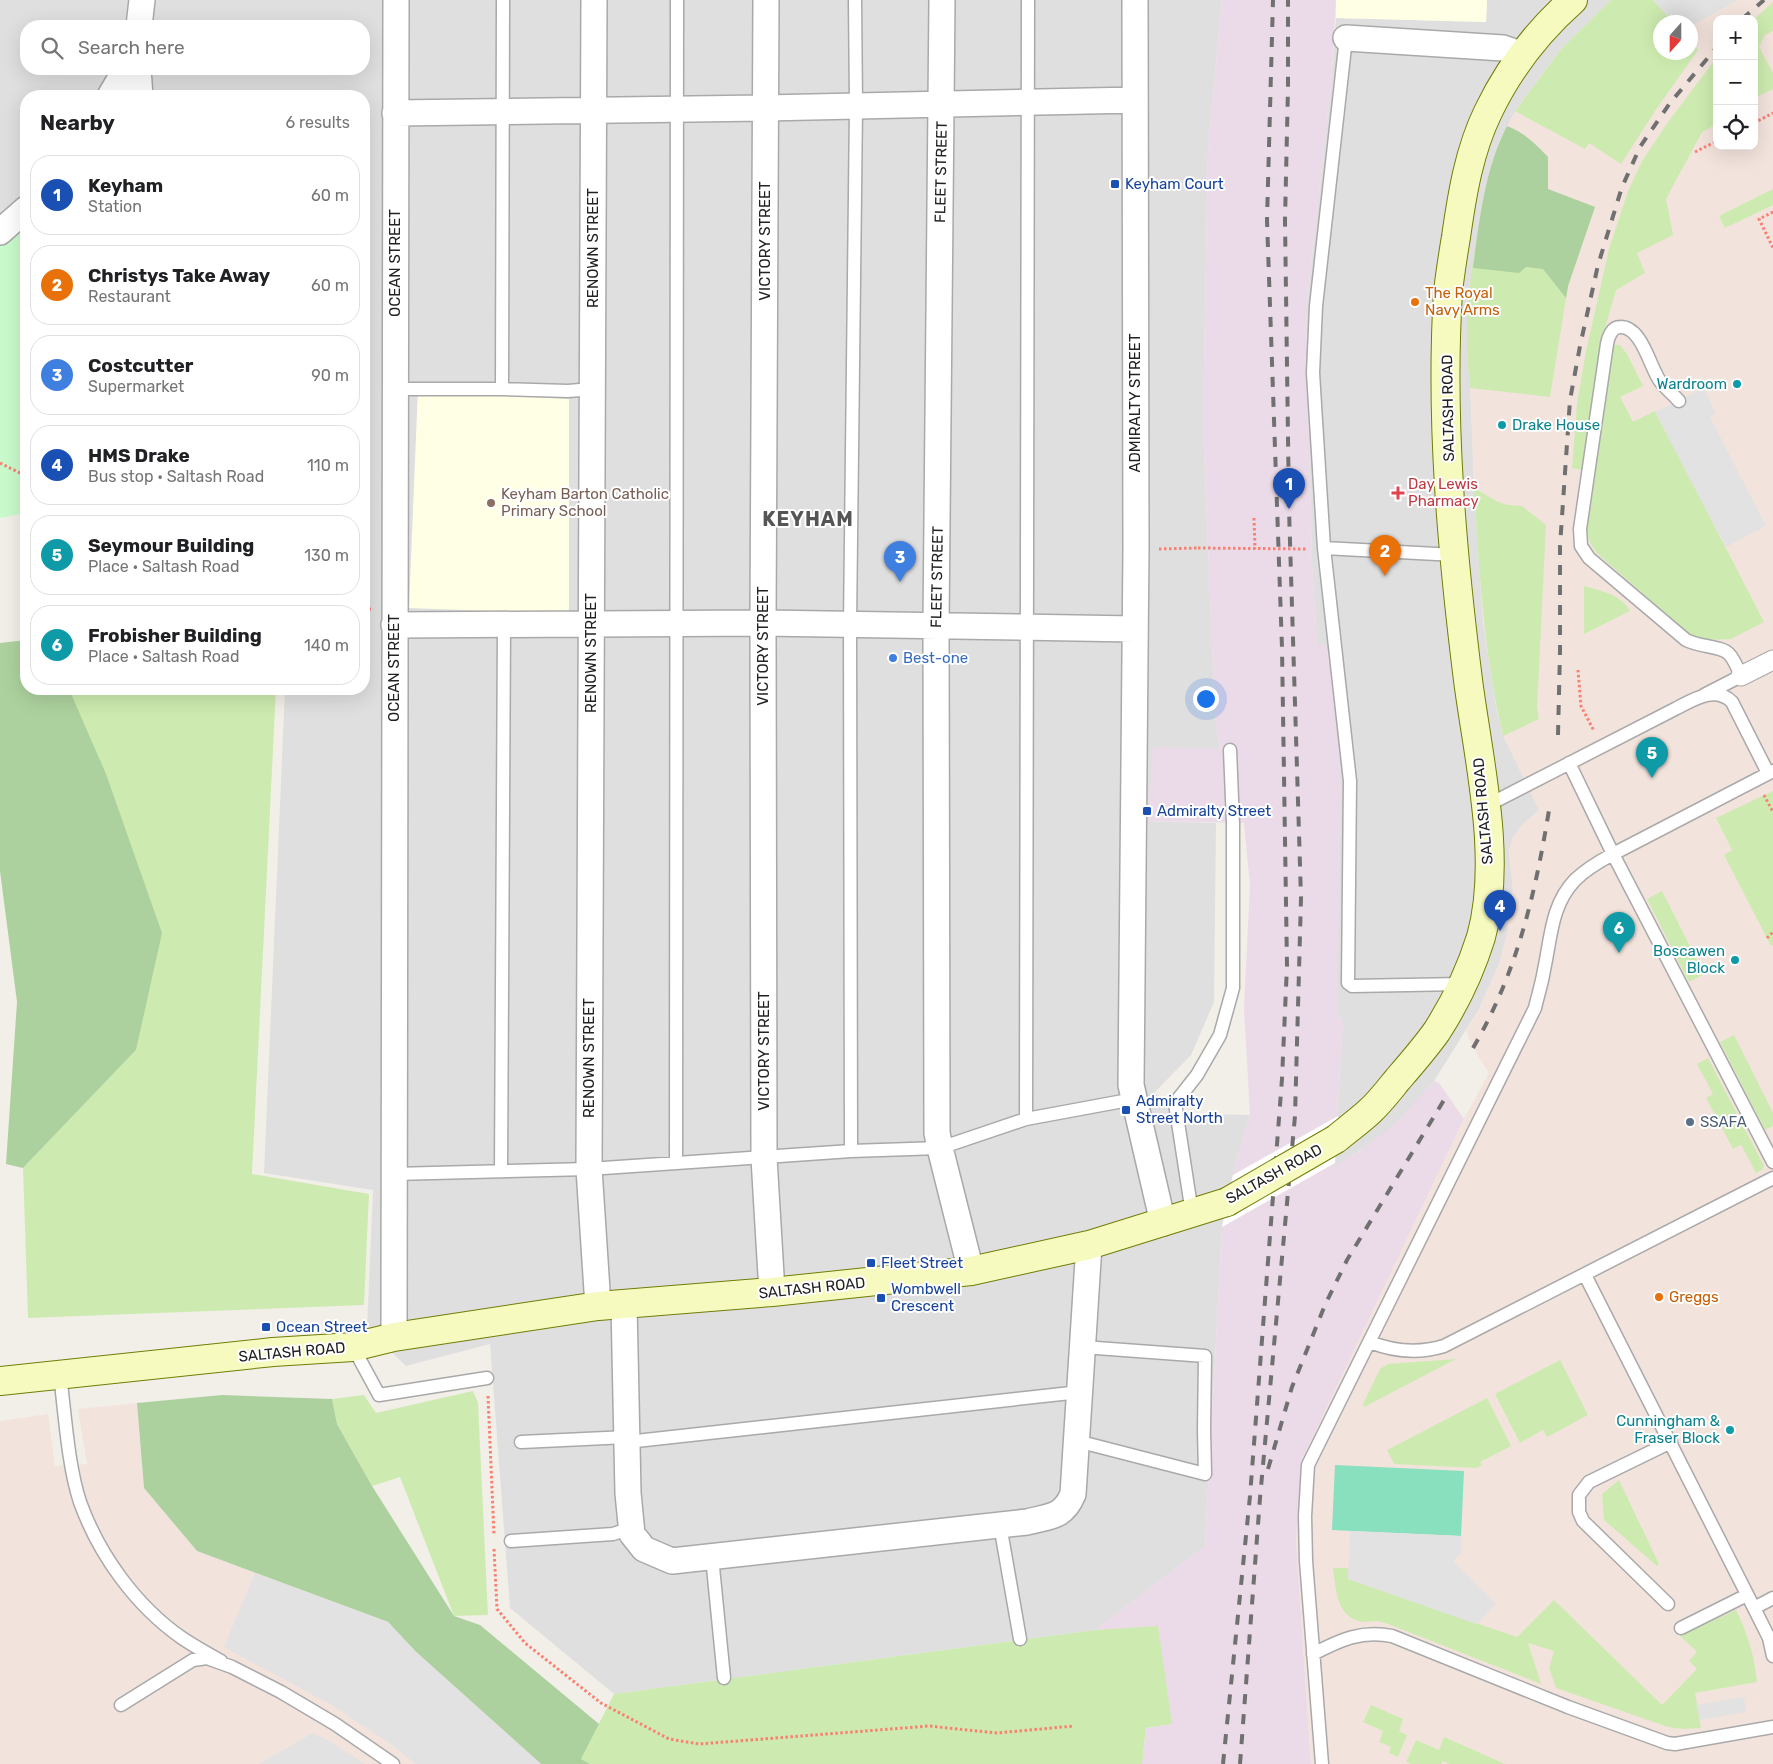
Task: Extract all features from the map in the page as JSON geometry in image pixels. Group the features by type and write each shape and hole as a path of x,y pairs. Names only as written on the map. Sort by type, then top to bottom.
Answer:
{"main road":[{"name":"SALTASH ROAD","path":"0,1381 273,1352 353,1347 394,1337 611,1305 772,1292 971,1271 1089,1245 1227,1202 1336,1139 1372,1110 1436,1032 1473,960 1487,907 1488,849 1486,806 1468,679 1455,554 1446,408 1448,291 1459,216 1472,152 1488,112 1516,63 1556,15 1573,0"}],"street":[{"path":"140,20 142,0"},
{"name":"OCEAN STREET","path":"394,1337 396,0"},
{"name":"RENOWN STREET","path":"594,0 589,1168 611,1305"},
{"name":"VICTORY STREET","path":"766,0 763,623 764,1158 772,1292"},
{"name":"FLEET STREET","path":"942,0 936,626 937,1133 971,1271"},
{"name":"ADMIRALTY STREET","path":"1135,0 1136,549 1131,1085 1163,1223"},
{"path":"1346,38 1503,48 1523,55"},
{"path":"114,90 122,75"},
{"path":"138,75 140,90"},
{"path":"396,113 766,108 1135,100"},
{"path":"0,232 20,214"},
{"path":"394,625 763,623 1135,629"},
{"path":"1741,676 1773,660"},
{"path":"611,1305 627,1440 631,1528 632,1534 644,1549 672,1561 1027,1522 1058,1514 1068,1506 1073,1494 1089,1245"}],"lane":[{"path":"502,389 503,0"},
{"path":"676,0 676,1162"},
{"path":"851,1151 850,625 856,106 855,0"},
{"path":"1026,1119 1028,0"},
{"path":"1346,38 1316,306 1313,373 1324,548 1350,781 1348,983 1352,986 1462,984"},
{"path":"1486,806 1741,676 1730,655 1722,649 1695,645 1686,640 1589,558 1581,546 1580,529 1606,344 1610,334 1615,329 1619,327 1624,328 1637,337 1659,380 1679,401"},
{"path":"395,389 568,391 592,389"},
{"path":"1324,548 1455,554"},
{"path":"500,1171 504,625"},
{"path":"1322,1764 1306,1561 1305,1516 1308,1465 1535,1008 1549,936 1559,903 1566,891 1576,879 1594,865 1770,772 1732,702 1720,695 1704,695"},
{"path":"1192,1213 1175,1103 1197,1075 1220,1035 1233,988 1233,823 1230,750"},
{"path":"1569,763 1613,854 1773,1162"},
{"path":"394,1174 589,1168 851,1151 940,1148 1026,1119 1134,1099"},
{"path":"1370,1342 1381,1347 1403,1351 1426,1351 1444,1346 1773,1178"},
{"path":"1585,1275 1769,1638 1773,1656"},
{"path":"353,1347 379,1395 487,1378"},
{"path":"1077,1441 1205,1474 1205,1356 1083,1347"},
{"path":"60,1375 72,1465 80,1501 103,1551 130,1589 152,1613 181,1637 221,1662 281,1692 335,1724 393,1764"},
{"path":"520,1442 627,1440 1080,1392"},
{"path":"1668,1604 1583,1521 1579,1512 1579,1495 1589,1482 1671,1442"},
{"path":"1000,1525 1020,1639"},
{"path":"511,1541 613,1534 631,1528"},
{"path":"712,1557 724,1678"},
{"path":"1681,1628 1747,1595"},
{"path":"1754,1608 1773,1598"},
{"path":"1313,1654 1337,1641 1354,1636 1378,1633 1392,1636 1568,1707 1666,1743 1675,1744 1773,1727"},
{"path":"121,1705 193,1660 207,1658 221,1662"}],"path":[{"path":"1758,121 1773,113"},
{"path":"1695,152 1713,143"},
{"path":"1773,212 1759,219 1773,248"},
{"path":"0,462 20,473"},
{"path":"1254,518 1255,549"},
{"path":"1136,549 1308,549"},
{"path":"1578,670 1581,706 1590,726"},
{"path":"1767,938 1773,932"},
{"path":"487,1378 497,1609 524,1643 601,1704 669,1740 699,1744 929,1726 997,1733 1074,1726"}],"shaded area":[{"path":"0,0 1222,0 1208,150 1203,424 1215,715 1220,749 1148,821 1216,823 1214,1002 1191,1055 1154,1093 1186,1114 1250,1115 1235,1165 1222,1227 1205,1546 1096,1630 614,1694 510,1608 490,1344 406,1366 367,1329 373,1190 264,1173 285,695 370,695 370,90 20,90 20,243 0,259"},
{"path":"1222,0 1336,0 1331,85 1306,310 1312,562 1317,645 1326,645 1337,707 1341,786 1337,1014 1343,1021 1334,1166 1360,1151 1395,1124 1434,1081 1439,1083 1464,1119 1301,1462 1296,1540 1311,1764 1142,1764 1146,1728 1172,1724 1096,1630 1205,1546 1222,1227 1235,1165 1250,1115 1244,1009 1250,885 1244,823 1148,821 1153,747 1220,749 1215,715 1203,424 1208,150"},
{"path":"1336,0 1487,0 1486,22 1336,18"},
{"path":"1487,0 1611,0 1562,48 1517,108 1499,142 1480,218 1470,290 1467,345 1483,621 1497,712 1539,810 1520,827 1509,851 1513,889 1508,930 1500,962 1479,1009 1434,1081 1421,1097 1378,1139 1334,1167 1343,1021 1337,1014 1337,707 1326,645 1317,645 1312,562 1306,310 1331,85 1336,18 1486,22"},
{"path":"1611,0 1773,0 1773,1764 1311,1764 1296,1540 1301,1462 1464,1119 1489,1073 1473,1048 1466,1031 1479,1009 1500,962 1508,930 1513,889 1509,851 1512,839 1520,827 1539,810 1503,736 1497,712 1483,621 1467,345 1470,290 1480,218 1499,142 1517,108 1562,48"},
{"path":"1653,0 1738,0 1698,22 1698,15 1667,15"},
{"name":"Keyham Barton Catholic Primary School","path":"501,383 514,396 569,399 569,614 409,608 418,388"},
{"path":"1704,388 1716,414 1710,417 1766,526 1726,547 1655,412"},
{"path":"137,1403 144,1488 197,1551 388,1622 415,1651 541,1764 0,1764 0,1421 48,1414 55,1466 87,1464 78,1409"},
{"path":"1350,1531 1461,1536 1461,1553 1453,1561 1496,1604 1476,1624 1348,1579"},
{"path":"255,1573 388,1622 415,1651 541,1764 416,1764 385,1740 330,1704 224,1647"},
{"path":"1744,1697 1746,1712 1700,1720 1697,1705"},
{"path":"313,1733 365,1764 259,1764"}],"green space":[{"path":"1611,0 1653,0 1667,15 1653,15 1653,60 1691,60 1621,164 1589,143 1585,149 1515,111 1562,48"},
{"path":"1773,2 1773,31 1765,35 1759,47 1773,73 1773,89 1758,96 1758,60 1758,15"},
{"path":"1713,62 1713,126 1702,132 1666,199 1673,235 1637,253 1645,273 1616,290 1601,342 1583,470 1572,468 1577,404 1586,351 1609,249 1628,191 1642,161 1668,122"},
{"path":"1507,126 1529,139 1548,157 1548,189 1595,207 1568,286 1566,298 1543,269 1526,267 1519,273 1473,268 1488,177 1499,142"},
{"path":"1491,168 1595,207 1568,286 1550,397 1470,388 1467,351 1468,301 1477,234"},
{"path":"1773,189 1773,205 1725,228 1719,216"},
{"path":"20,230 20,514 0,518 0,245"},
{"path":"1614,345 1620,345 1627,354 1643,386 1620,397 1633,422 1655,411 1764,622 1731,639 1706,640 1692,637 1598,554 1588,539 1588,521 1610,353"},
{"path":"1474,488 1498,502 1522,506 1546,525 1537,707 1539,719 1503,736 1487,644 1480,582"},
{"path":"1584,586 1616,597 1630,611 1584,634"},
{"path":"20,641 20,695 72,695 106,774 162,933 136,1050 23,1168 6,1164 17,1002 0,871 0,643"},
{"path":"68,695 276,695 252,1174 369,1194 364,1305 28,1318 23,1168 136,1050"},
{"path":"1773,791 1773,945 1771,946 1724,855 1732,850 1716,818"},
{"path":"1662,891 1704,974 1689,982 1647,899"},
{"path":"1734,1035 1773,1113 1773,1126 1765,1130 1720,1042"},
{"path":"1708,1058 1764,1166 1762,1170 1756,1173 1741,1145 1733,1149 1706,1098 1713,1094 1697,1064"},
{"path":"1456,1359 1364,1407 1363,1404 1380,1369 1388,1364"},
{"path":"1560,1360 1588,1415 1547,1437 1543,1430 1520,1443 1495,1394"},
{"path":"473,1391 478,1403 488,1615 454,1616 400,1477 372,1486 337,1424 332,1399 364,1395 376,1413"},
{"path":"222,1395 332,1399 337,1424 372,1486 454,1616 480,1625 599,1724 581,1759 590,1764 541,1764 415,1651 388,1622 197,1551 144,1488 137,1403"},
{"path":"1487,1398 1511,1446 1480,1462 1482,1465 1476,1468 1394,1464 1387,1450"},
{"path":"1335,1465 1464,1471 1461,1536 1332,1530"},
{"path":"1619,1480 1659,1564 1657,1566 1604,1520 1602,1494"},
{"path":"1333,1568 1348,1568 1348,1579 1517,1637 1554,1600 1662,1705 1697,1669 1689,1661 1697,1652 1680,1636 1736,1610 1750,1645 1757,1682 1695,1693 1701,1728 1684,1729 1668,1727 1556,1688 1549,1668 1554,1651 1528,1643 1541,1684 1388,1624 1378,1621 1364,1622 1355,1620 1348,1615 1339,1602"},
{"path":"1158,1626 1172,1724 1146,1728 1142,1764 590,1764 581,1759 614,1694 1096,1630"},
{"path":"1371,1705 1403,1719 1399,1732 1407,1735 1398,1757 1389,1753 1391,1747 1379,1742 1383,1731 1363,1722"},
{"path":"1444,1737 1505,1764 1449,1764 1443,1761 1441,1764 1411,1764 1406,1762 1416,1740 1439,1750"}],"pier":[{"path":"1338,1116 1335,1163 1222,1227 1233,1175"}],"railway":[{"path":"1223,1764 1250,1496 1282,1079 1287,966 1282,648 1267,220 1273,0"},
{"path":"1240,1764 1260,1498 1295,1116 1301,898 1289,509 1285,221 1288,0"},
{"path":"1747,15 1764,0"},
{"path":"1558,735 1560,546 1570,400 1598,265 1622,187 1640,147 1670,103 1713,52"},
{"path":"1473,1048 1502,990 1523,930 1538,868 1550,804"},
{"path":"1268,1469 1292,1387 1325,1305 1347,1260 1447,1095"}],"place":[{"name":"Keyham Court","path":"1115,184"},
{"name":"The Royal Navy Arms","path":"1415,302"},
{"name":"Wardroom","path":"1737,384"},
{"name":"Drake House","path":"1502,425"},
{"name":"Day Lewis Pharmacy","path":"1398,493"},
{"name":"Keyham Barton Catholic Primary School","path":"491,503"},
{"name":"Keyham","path":"1289,509"},
{"name":"Christys Take Away","path":"1385,576"},
{"name":"Costcutter","path":"900,582"},
{"name":"Best-one","path":"893,658"},
{"name":"Seymour Building","path":"1652,778"},
{"name":"Admiralty Street","path":"1147,811"},
{"name":"HMS Drake","path":"1500,931"},
{"name":"Frobisher Building","path":"1619,953"},
{"name":"Boscawen Block","path":"1735,960"},
{"name":"Admiralty Street North","path":"1126,1110"},
{"name":"SSAFA","path":"1690,1122"},
{"name":"Fleet Street","path":"871,1263"},
{"name":"Greggs","path":"1659,1297"},
{"name":"Wombwell Crescent","path":"881,1298"},
{"name":"Ocean Street","path":"266,1327"},
{"name":"Cunningham & Fraser Block","path":"1730,1430"}],"district":[{"name":"KEYHAM","path":"808,519"}]}
